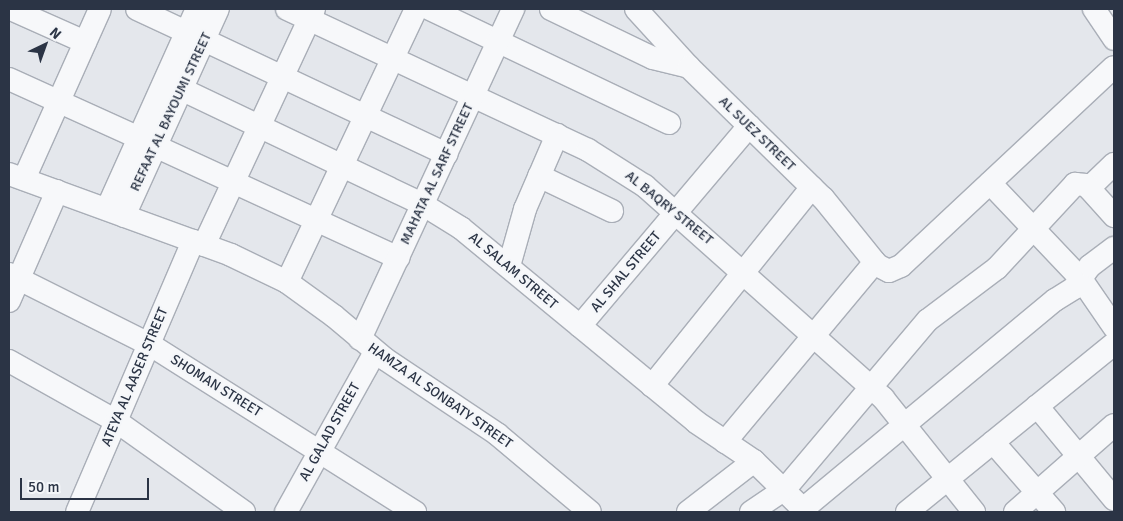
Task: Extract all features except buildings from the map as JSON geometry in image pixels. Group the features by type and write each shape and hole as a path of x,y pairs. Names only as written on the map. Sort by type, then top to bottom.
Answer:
{"street":[{"path":"16,176 59,102 100,9"},
{"path":"137,9 446,154"},
{"name":"REFAAT AL BAYOUMI STREET","path":"147,142 181,89 195,36 197,9"},
{"name":"REFAAT AL BAYOUMI STREET","path":"115,213 195,36 218,9"},
{"name":"AL BAQRY STREET","path":"287,9 312,14 393,57 558,135 623,171 676,211 871,387 905,425 974,512"},
{"path":"287,282 416,9"},
{"path":"430,9 668,123"},
{"name":"MAHATA AL SARF STREET","path":"367,345 398,258 513,9"},
{"path":"551,9 654,58 689,67"},
{"name":"AL SUEZ STREET","path":"636,9 689,67 812,187 846,224 875,262"},
{"path":"1094,9 1114,39"},
{"path":"12,13 86,42"},
{"name":"ATEYA AL AASER STREET","path":"80,511 149,344 199,243 233,182 312,14"},
{"path":"725,442 875,262 884,270 897,269 1114,67"},
{"path":"9,78 398,258"},
{"name":"AL SALAM STREET","path":"181,89 422,204 461,228 652,386 725,442 754,461 785,489 804,510"},
{"name":"AL SHAL STREET","path":"580,326 749,126"},
{"path":"508,266 520,223 558,135"},
{"path":"1089,188 1114,164"},
{"name":"HAMZA AL SONBATY STREET","path":"16,176 199,243 287,282 318,304 367,345 498,434 588,512"},
{"path":"539,176 612,211"},
{"path":"990,183 1080,279 1114,327"},
{"path":"751,512 785,489 931,318 989,276 1075,184 1082,183 1089,188 1114,216"},
{"path":"652,386 812,187"},
{"path":"9,301 14,276 57,191"},
{"path":"804,510 1080,279 1090,266 1114,248"},
{"name":"SHOMAN STREET","path":"14,276 149,344 415,512"},
{"path":"907,512 1114,344"},
{"name":"AL GALAD STREET","path":"286,512 320,452 367,345"},
{"path":"9,361 116,421 244,512"},
{"path":"1037,406 1114,499"},
{"path":"1015,512 1038,494 1114,425"},
{"path":"993,442 1054,512"},
{"path":"688,512 754,461"}]}
